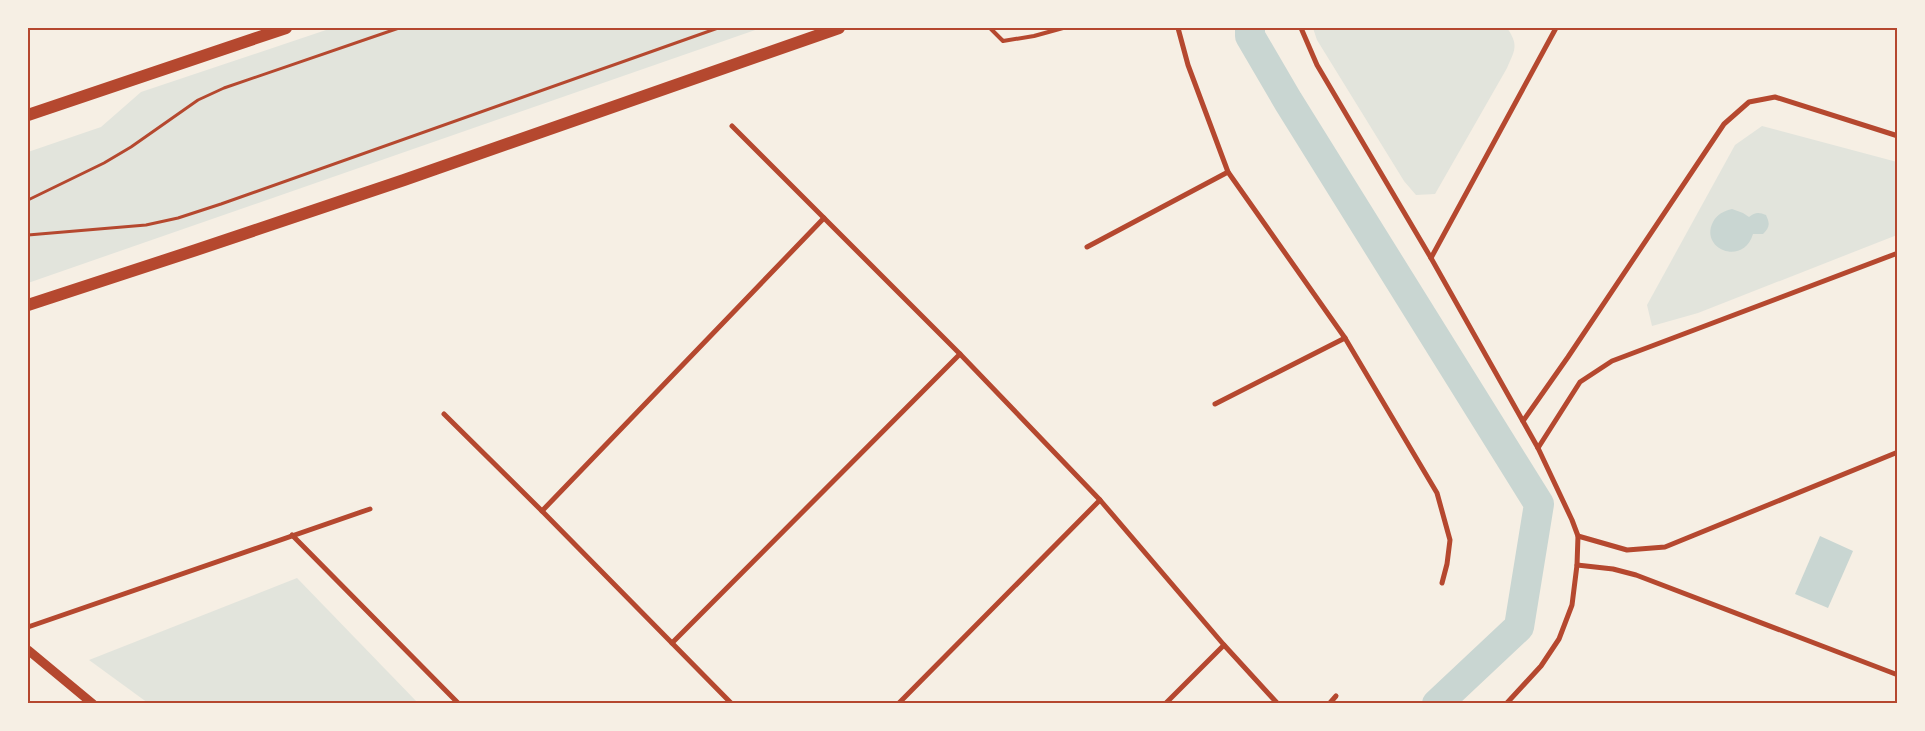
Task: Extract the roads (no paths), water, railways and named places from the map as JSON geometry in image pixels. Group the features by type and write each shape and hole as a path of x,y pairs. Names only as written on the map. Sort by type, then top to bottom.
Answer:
{"main road":[{"path":"28,115 286,28"},
{"path":"28,305 394,183 830,29"}],"street":[{"path":"1178,28 1188,65 1228,172 1345,338 1437,493 1450,540 1442,583"},
{"path":"1301,28 1318,65 1523,420 1538,448 1578,536 1577,565 1572,605 1559,640 1541,666 1506,704"},
{"path":"1431,258 1556,28"},
{"path":"1523,420 1574,348 1724,124 1749,102 1775,97 1898,136"},
{"path":"732,126 960,354 1100,500 1278,704"},
{"path":"1087,247 1228,172"},
{"path":"542,511 824,218"},
{"path":"1538,448 1580,382 1612,361 1898,253"},
{"path":"1215,404 1345,338"},
{"path":"672,643 960,354"},
{"path":"444,414 730,703"},
{"path":"1578,536 1627,550 1665,547 1898,452"},
{"path":"898,704 1100,500"},
{"path":"28,627 370,509"},
{"path":"292,535 460,704"},
{"path":"1577,565 1613,569 1636,575 1898,675"},
{"path":"1165,704 1224,644"},
{"path":"28,650 93,704"},
{"path":"1329,704 1336,696"}],"lane":[{"path":"990,28 1003,41 1034,36 1063,28"}],"waterway":[{"path":"1250,28 1250,36 1288,101 1539,504 1519,627 1437,704"}]}
